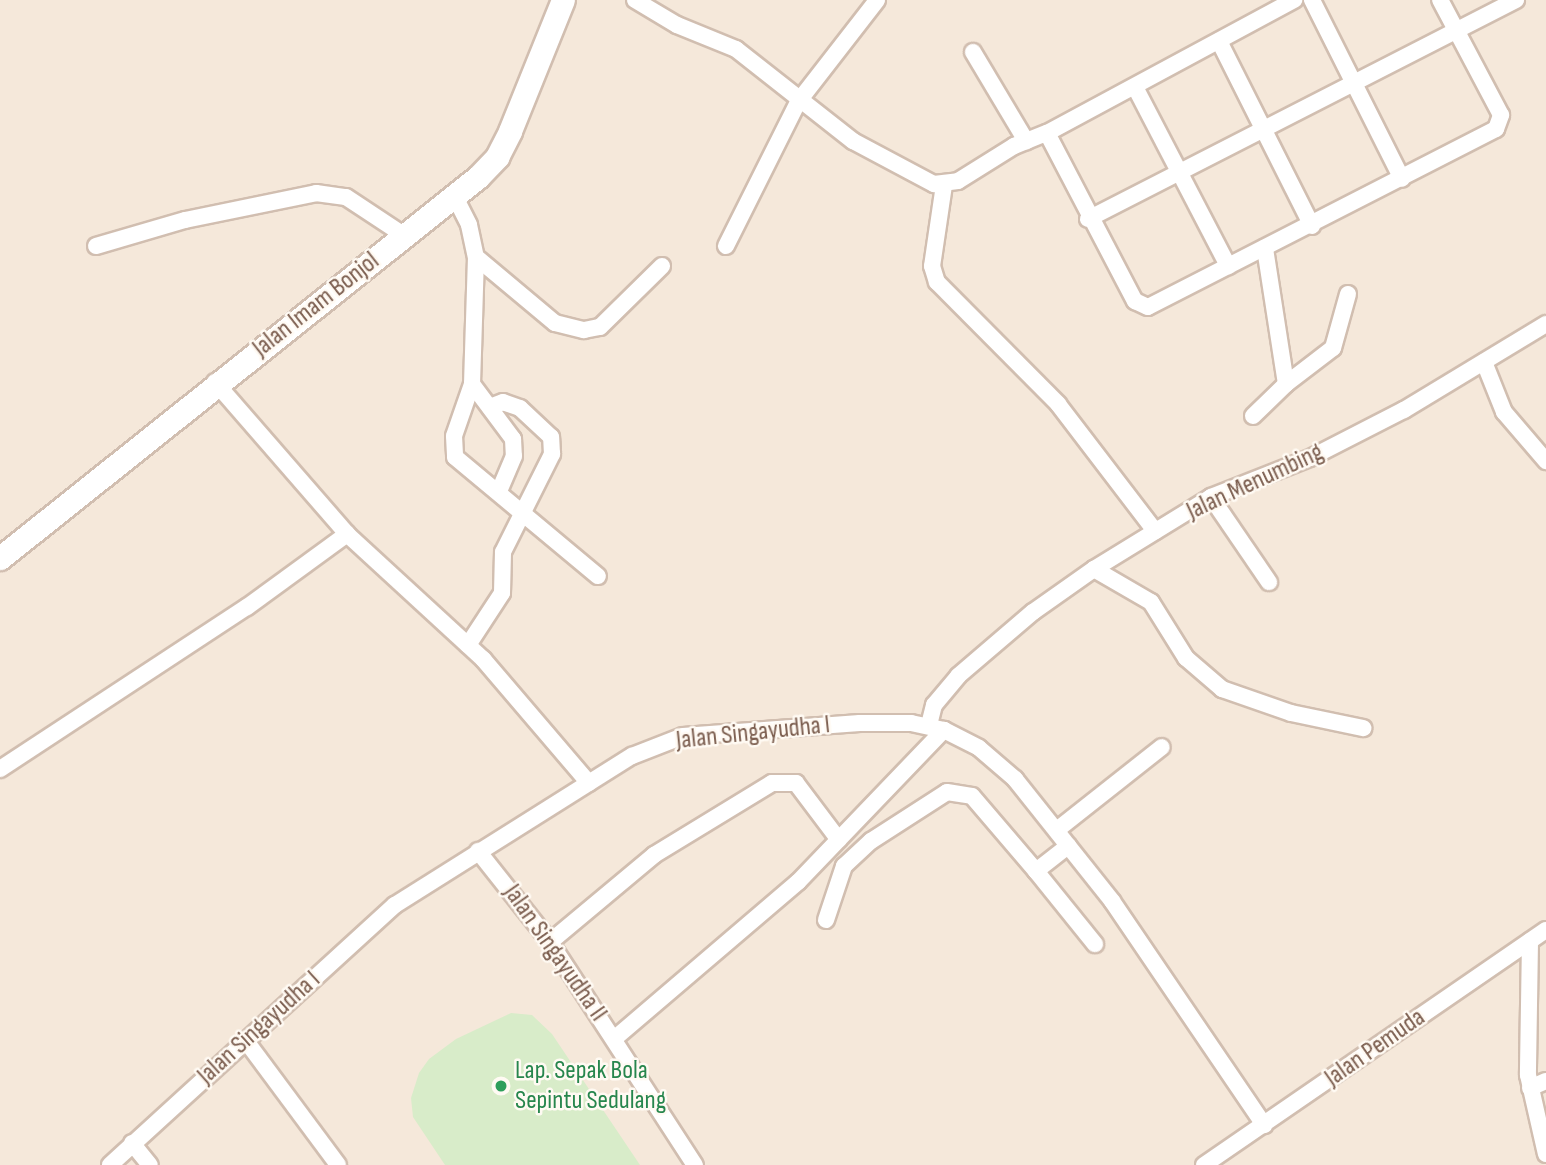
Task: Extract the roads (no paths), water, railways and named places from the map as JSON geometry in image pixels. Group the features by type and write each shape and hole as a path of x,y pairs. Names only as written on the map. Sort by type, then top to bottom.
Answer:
{"main road":[{"name":"Jalan Imam Bonjol","path":"0,558 215,383 455,197 497,157 564,0"}],"street":[{"path":"635,0 677,25 736,50 798,102 875,154 909,173 944,185 1026,141 1047,134 1294,0"},
{"path":"726,246 798,102 877,0"},
{"path":"1311,0 1356,82 1402,178"},
{"path":"1047,134 1088,219 1140,305 1156,306 1228,266 1312,226 1496,129 1502,119 1440,0"},
{"path":"1088,219 1181,174 1516,0"},
{"path":"1219,41 1312,226"},
{"path":"973,52 1026,141"},
{"path":"1135,87 1228,266"},
{"path":"944,185 932,265 937,282 1058,404 1155,531"},
{"path":"96,246 185,220 316,193 346,197 405,236"},
{"path":"455,197 469,225 476,257 472,384 452,447 459,461 523,509 598,576"},
{"path":"1265,248 1286,384"},
{"path":"476,257 555,323 584,330 600,327 662,266"},
{"path":"1253,416 1286,384 1333,348 1348,294"},
{"name":"Jalan Menumbing","path":"614,1039 736,937 839,839 936,727 934,705 958,676 1033,612 1094,569 1212,497 1310,458 1484,362 1546,324"},
{"path":"1484,362 1504,412 1546,461"},
{"path":"215,383 347,534 468,645 589,783"},
{"path":"472,384 513,439 514,456 499,491"},
{"path":"468,645 502,593 503,552 552,454 551,437 513,403 490,407"},
{"path":"1212,497 1269,582"},
{"path":"0,768 247,607 347,534"},
{"path":"1094,569 1151,603 1186,658 1222,689 1291,713 1363,728"},
{"name":"Jalan Singayudha I","path":"110,1165 395,905 478,851 632,756 683,736 799,726 936,727 971,743 1015,779 1058,829 1068,846 1112,901 1264,1125"},
{"path":"1058,829 1162,747"},
{"path":"550,942 654,855 772,783 796,783 839,839"},
{"path":"826,920 844,866 871,841 947,792 972,796 1095,944"},
{"path":"1036,871 1068,846"},
{"name":"Jalan Singayudha II","path":"478,851 550,942 695,1165"},
{"name":"Jalan Pemuda","path":"1204,1165 1546,930"},
{"path":"1530,941 1526,1018 1530,1088 1546,1154"},
{"path":"246,1041 338,1165"},
{"path":"1530,1088 1546,1081"},
{"path":"132,1143 150,1165"}],"place":[{"name":"Lap. Sepak Bola Sepintu Sedulang","path":"501,1086"}]}
